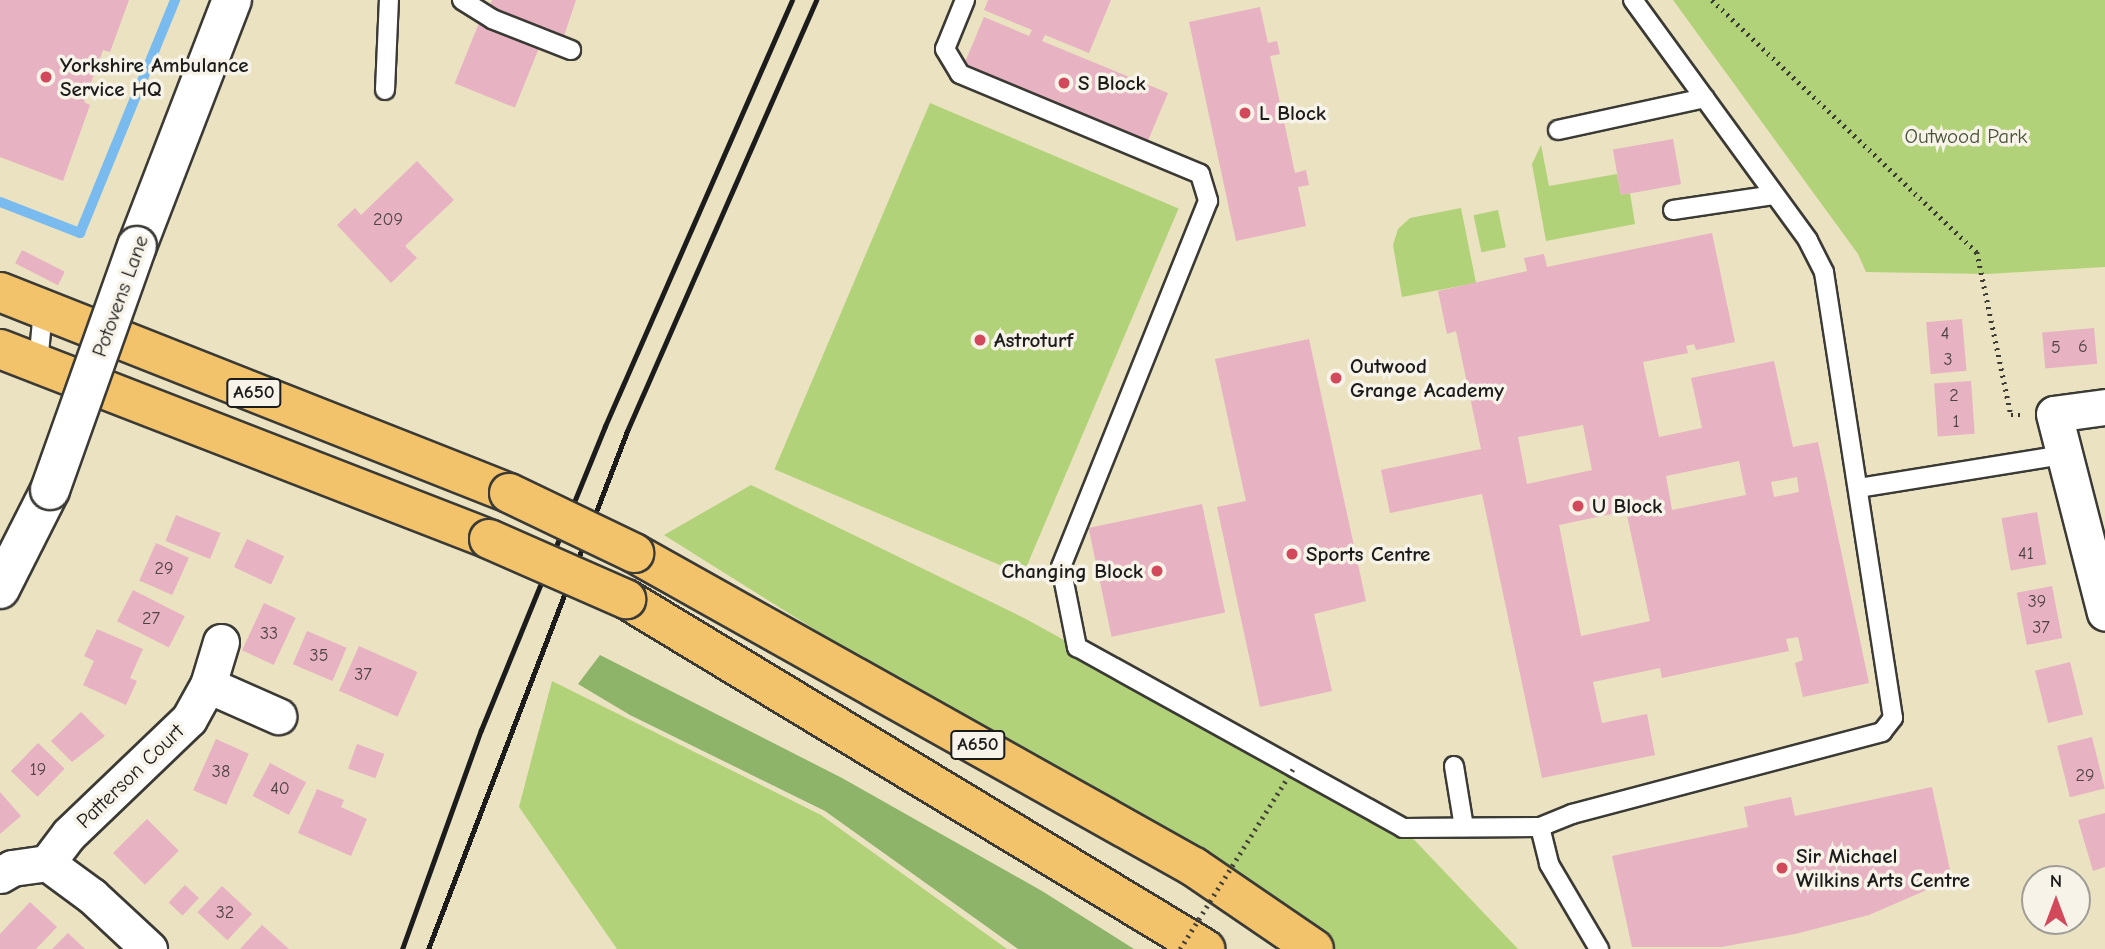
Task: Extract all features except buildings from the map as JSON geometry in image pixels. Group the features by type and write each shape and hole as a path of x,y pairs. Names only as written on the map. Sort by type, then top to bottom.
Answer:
{"highway":[{"name":"A650","path":"0,292 509,493 634,553 1194,867 1314,949"},
{"name":"A650","path":"0,349 489,539 626,599 1205,949"}],"street":[{"name":"Potovens Lane","path":"0,589 50,490 137,246 232,0"},
{"path":"2105,407 2054,414 2062,455 2105,612"},
{"name":"Patterson Court","path":"47,863 69,834 189,719 208,685 221,642"},
{"path":"208,685 278,716"},
{"path":"0,875 12,868 47,863 92,897 149,949"}],"lane":[{"path":"385,90 389,0"},
{"path":"462,0 492,19 571,50"},
{"path":"965,0 945,49 960,74 1200,174 1208,201 1061,568 1077,647 1403,828 1540,827 1572,814 1882,732 1893,718 1824,272 1775,195 1633,0"},
{"path":"1558,130 1705,98"},
{"path":"1673,210 1775,195"},
{"path":"38,364 43,310"},
{"path":"1859,488 2062,455"},
{"path":"1454,766 1464,827"},
{"path":"1540,827 1549,864 1600,949"}],"path":[{"path":"1712,0 1977,252 2011,415 2054,414"},
{"path":"1180,949 1294,767"}],"green space":[{"name":"Outwood Park","path":"1673,0 2105,0 2105,267 1987,274 1866,272 1858,254"},
{"name":"Astroturf","path":"930,103 1179,208 1023,575 774,469"},
{"path":"1541,145 1549,186 1617,174 1621,195 1630,193 1635,224 1546,241 1532,164"},
{"path":"1461,208 1476,283 1402,297 1393,245 1398,229 1410,218"},
{"path":"1498,210 1506,247 1481,252 1474,215"},
{"path":"751,485 1026,619 1403,828 1518,949 1314,949 1194,867 664,535"},
{"path":"600,655 842,778 1042,891 1134,949 1018,949 825,811 630,715 578,684"},
{"path":"552,681 821,815 1007,949 617,949 519,807"}],"waterway":[{"path":"0,202 80,233 175,0"}],"railway":[{"path":"402,949 481,730 605,426 792,0"},
{"path":"428,949 627,431 816,0"}],"place":[{"name":"Yorkshire Ambulance Service HQ","path":"46,77"},
{"name":"S Block","path":"1064,83"},
{"name":"L Block","path":"1245,113"},
{"name":"Astroturf","path":"980,340"},
{"name":"Outwood Grange Academy","path":"1336,378"},
{"name":"U Block","path":"1578,506"},
{"name":"Sports Centre","path":"1292,554"},
{"name":"Changing Block","path":"1157,571"},
{"name":"Sir Michael Wilkins Arts Centre","path":"1782,868"}]}
